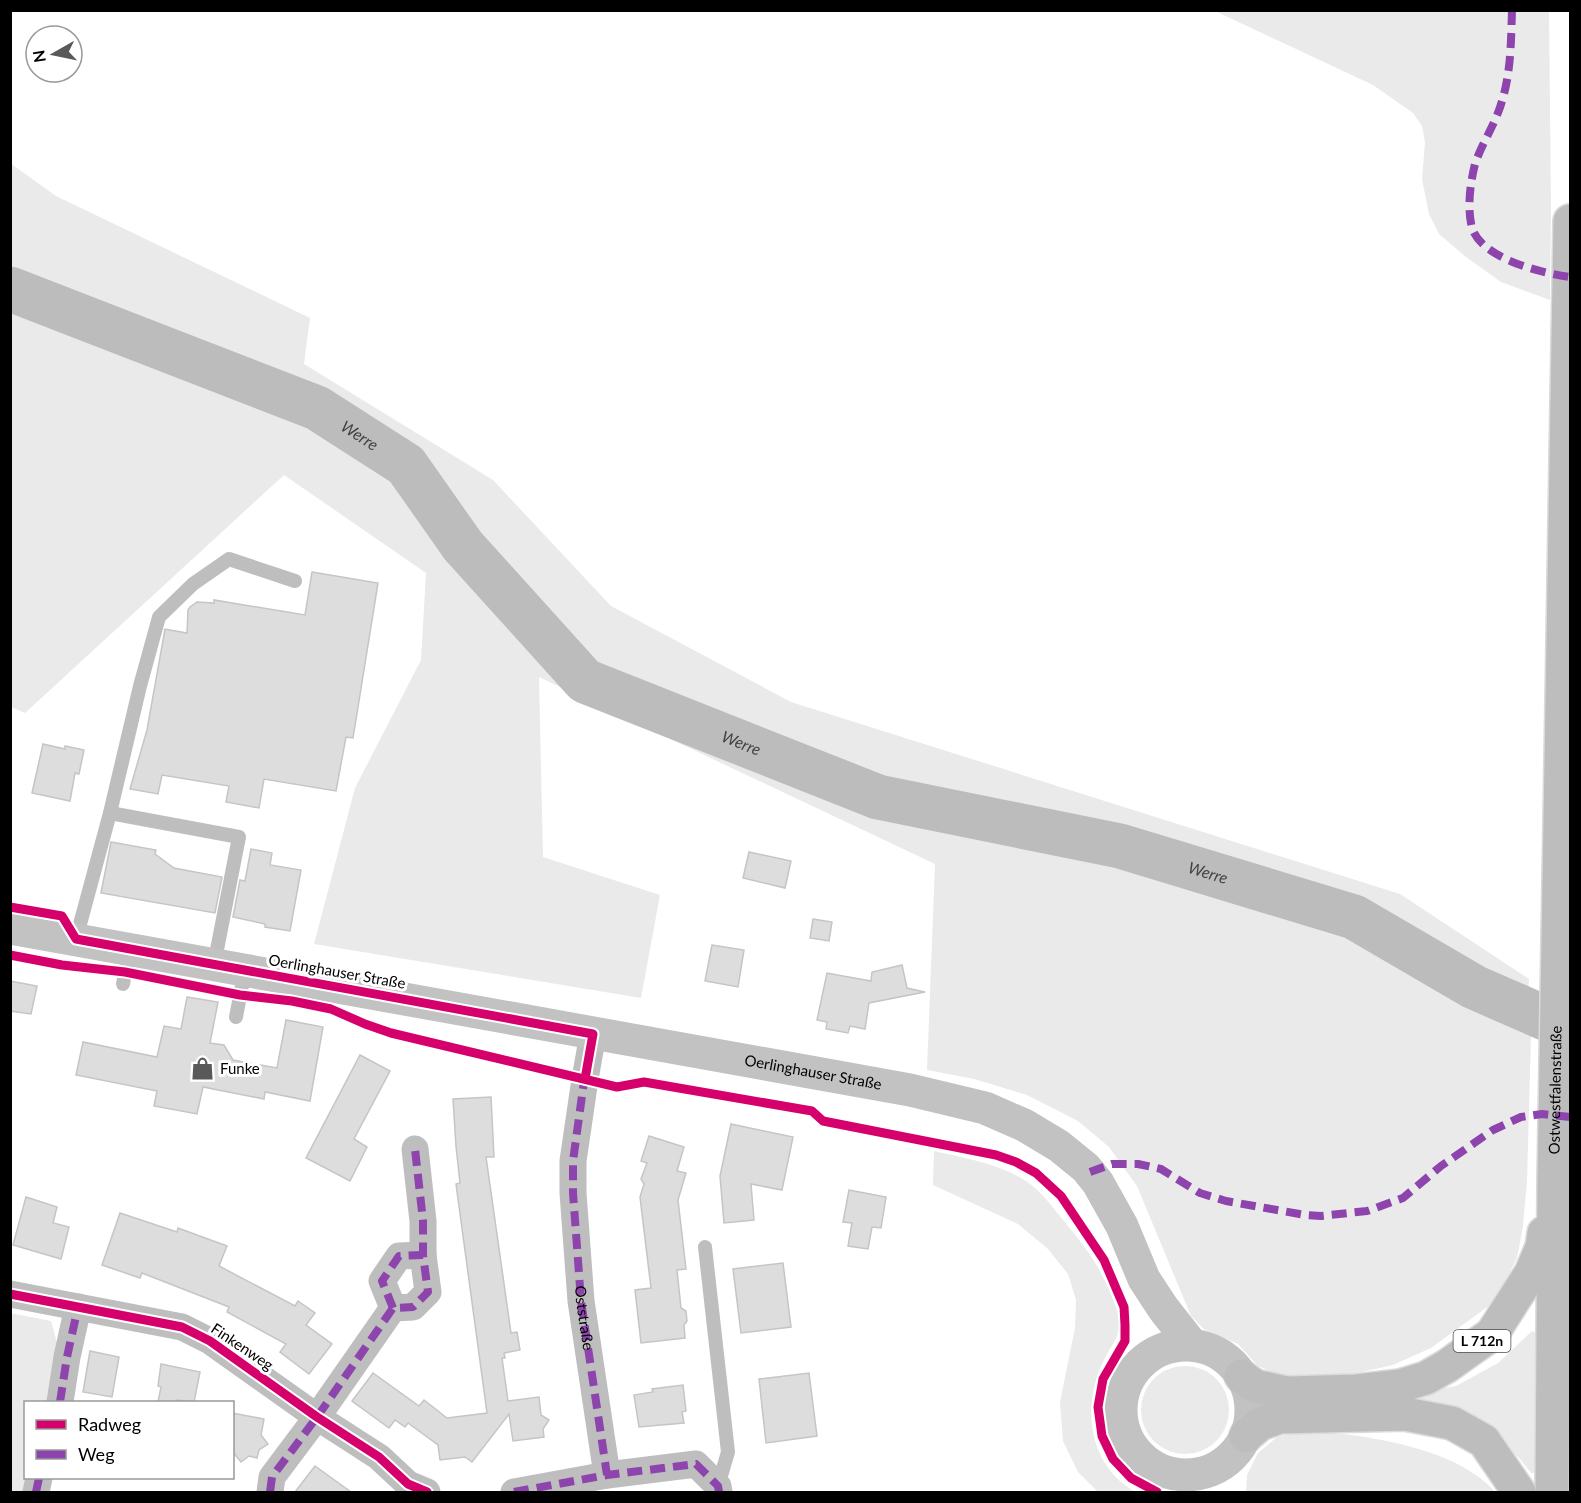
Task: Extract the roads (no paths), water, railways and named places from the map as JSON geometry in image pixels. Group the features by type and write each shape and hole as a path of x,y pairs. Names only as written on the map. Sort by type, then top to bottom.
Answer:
{"main road":[{"name":"Ostwestfalenstraße","path":"1552,1492 1554,1181 1570,221"},
{"name":"Oerlinghauser Straße","path":"10,928 910,1090 986,1108 1024,1125 1059,1146 1086,1168 1098,1183 1122,1226 1144,1279 1192,1345"},
{"name":"L 712n","path":"1241,1376 1256,1386 1287,1393 1357,1391 1400,1386 1426,1378 1448,1366 1492,1334 1531,1273 1542,1247 1554,1181"},
{"name":"Oerlinghauser Straße","path":"1144,1279 1149,1356"},
{"path":"1177,1345 1192,1345 1212,1350 1228,1360 1241,1376 1249,1395 1251,1415 1246,1436 1226,1477 1208,1472 1191,1484 1152,1466 1137,1454 1127,1439 1121,1421 1121,1402 1125,1384 1135,1368 1149,1356 1177,1345"},
{"path":"1246,1436 1260,1424 1280,1417 1405,1414 1452,1423 1484,1442 1519,1492"}],"street":[{"name":"Oststraße","path":"593,1034 573,1161 573,1193 581,1301 607,1475"},
{"path":"393,1308 413,1307 428,1292 415,1149"},
{"path":"393,1308 382,1281 399,1256 423,1255"},
{"name":"Finkenweg","path":"10,1294 182,1327 210,1341 317,1417 379,1457 408,1484 427,1492"},
{"path":"60,1401 78,1307"},
{"path":"270,1492 272,1477 393,1308"},
{"path":"514,1492 607,1475 696,1464 719,1489"}],"lane":[{"path":"76,939 159,617 193,584 229,559 295,581"},
{"path":"110,813 239,837 229,968 236,1017"},
{"path":"123,984 130,949"},
{"path":"705,1247 728,1452 719,1489"}],"waterway":[{"name":"Werre","path":"10,289 317,408 406,465 463,546 585,681 878,797 1120,846 1354,917 1474,987 1570,1029"}],"place":[{"name":"Funke","path":"202,1069"}]}
